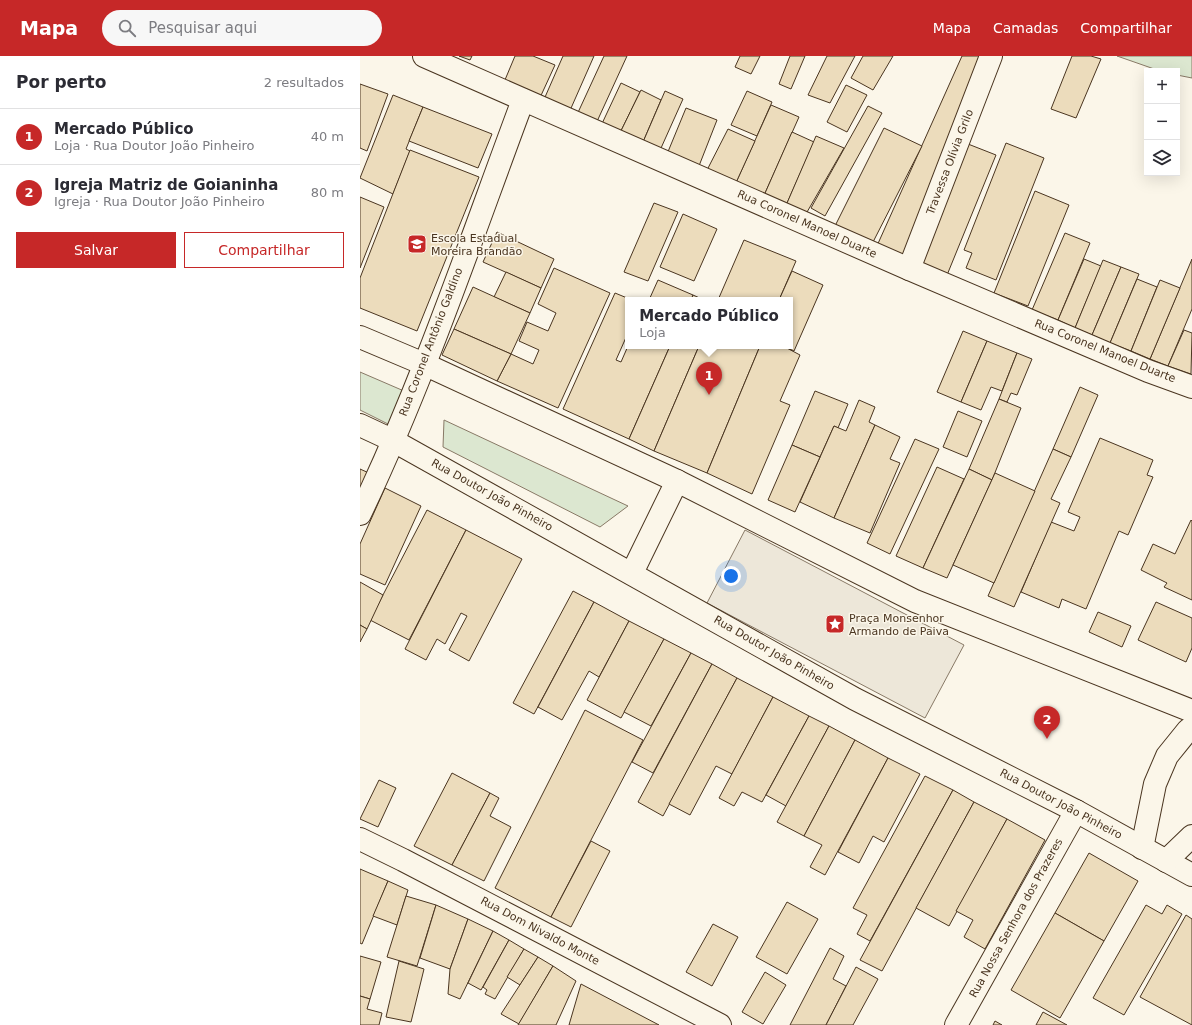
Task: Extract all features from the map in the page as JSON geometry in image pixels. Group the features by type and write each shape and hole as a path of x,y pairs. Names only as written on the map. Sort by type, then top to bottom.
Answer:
{"street":[{"name":"Rua Coronel Manoel Duarte","path":"424,56 909,269 1148,371 1192,387"},
{"name":"Travessa Olívia Grilo","path":"909,269 991,56"},
{"name":"Rua Coronel Antônio Galdino","path":"360,514 386,458 424,364 523,100"},
{"path":"360,337 424,364 676,481 916,600 1192,711"},
{"name":"Rua Doutor João Pinheiro","path":"360,425 392,440 632,572 855,699 1076,811 1192,875"},
{"path":"632,572 676,481"},
{"path":"1142,848 1155,784 1167,756 1192,727"},
{"name":"Rua Nossa Senhora dos Prazeres","path":"956,1025 1076,811"},
{"path":"1166,861 1192,836"},
{"name":"Rua Dom Nivaldo Monte","path":"360,840 404,860 720,1025"}],"green space":[{"path":"1117,56 1192,56 1192,78 1180,76 1180,68 1151,68"},
{"path":"360,372 404,391 392,426 360,410"},
{"path":"444,420 628,506 600,527 443,447"}],"shaded area":[{"name":"Praça Monsenhor Armando de Paiva","path":"745,530 964,645 925,718 707,603"}],"building":[{"path":"459,56 472,56 470,60"},
{"path":"515,56 533,56 555,65 538,102 502,87"},
{"path":"563,56 594,56 568,115 542,104"},
{"path":"604,56 627,56 594,128 575,119"},
{"path":"740,56 760,56 751,74 735,67"},
{"path":"790,56 805,56 791,89 779,84"},
{"path":"827,56 855,56 830,103 808,95"},
{"path":"863,56 893,56 873,90 851,78"},
{"path":"962,56 983,56 902,260 876,248"},
{"path":"1072,56 1091,56 1101,59 1076,118 1051,109"},
{"path":"621,83 640,92 617,139 599,130"},
{"path":"360,84 388,94 367,151 360,148"},
{"path":"846,85 867,95 847,132 827,122"},
{"path":"641,90 661,100 640,149 617,139"},
{"path":"665,91 683,99 657,157 640,149"},
{"path":"747,91 772,102 757,136 731,125"},
{"path":"393,95 423,107 406,149 410,151 393,194 360,178"},
{"path":"771,105 799,117 762,200 734,187"},
{"path":"868,106 882,113 825,216 811,208"},
{"path":"423,107 492,134 478,168 409,141"},
{"path":"686,108 717,120 697,171 665,159"},
{"path":"884,128 922,146 872,244 835,226"},
{"path":"728,129 755,141 734,187 705,174"},
{"path":"792,132 814,142 784,210 762,200"},
{"path":"816,136 844,148 803,219 784,210"},
{"path":"1006,143 1044,158 996,280 966,268 972,253 964,250"},
{"path":"968,144 996,155 945,280 917,269"},
{"name":"Escola Estadual Moreira Brandão","path":"410,150 479,177 417,331 360,308 360,278"},
{"path":"1035,191 1069,205 1028,306 994,293"},
{"path":"360,197 384,207 360,268"},
{"path":"654,203 678,212 648,281 624,272"},
{"path":"683,214 717,229 694,281 660,267"},
{"path":"497,232 554,259 541,288 483,262"},
{"path":"1065,233 1090,243 1058,320 1032,310"},
{"path":"744,240 796,261 780,297 719,297"},
{"path":"1084,259 1101,266 1075,328 1058,320"},
{"path":"1192,259 1192,309 1168,366 1150,359"},
{"path":"1103,260 1121,267 1092,335 1075,328"},
{"path":"1121,267 1139,274 1110,343 1092,335"},
{"path":"554,268 610,293 558,408 497,381 511,354 533,364 539,350 519,341 527,322 548,331 556,313 538,304"},
{"path":"792,271 823,285 794,351 790,349 793,349 793,297 780,297"},
{"path":"506,272 541,288 530,313 494,297"},
{"path":"1137,279 1157,287 1131,351 1110,343"},
{"path":"658,280 693,295 692,297 650,297"},
{"path":"1160,280 1180,288 1150,359 1131,351"},
{"path":"473,287 530,313 511,354 454,329"},
{"path":"615,293 625,297 625,340 616,360 621,362 627,349 669,349 629,439 563,409"},
{"path":"454,329 511,354 497,381 442,355"},
{"path":"1184,330 1192,333 1191,374 1168,366"},
{"path":"963,331 987,341 961,402 937,392"},
{"path":"987,341 1017,353 1002,391 991,387 981,410 961,402"},
{"path":"669,349 698,349 654,451 629,439"},
{"path":"698,349 759,349 707,473 654,451"},
{"path":"759,349 789,349 800,355 780,401 790,405 752,494 707,473"},
{"path":"1017,353 1032,359 1017,395 1011,393 1007,402 999,399"},
{"path":"1080,387 1098,395 1071,457 1053,449"},
{"path":"815,391 848,404 838,428 834,426 820,457 792,445"},
{"path":"999,399 1021,408 992,480 969,469"},
{"path":"859,400 875,407 869,422 875,425 834,518 800,502 834,426 846,431"},
{"path":"958,411 982,421 967,457 943,447"},
{"path":"875,425 900,437 890,459 900,463 870,533 834,518"},
{"path":"1100,438 1153,460 1147,475 1153,477 1128,535 1119,531 1086,609 1062,599 1059,608 1021,592 1051,522 1074,531 1080,517 1068,512"},
{"path":"915,439 939,449 890,554 867,543"},
{"path":"792,445 820,457 795,512 768,500"},
{"path":"1053,449 1071,457 1051,499 1060,503 1014,607 988,596"},
{"path":"937,467 964,479 923,568 896,556"},
{"path":"360,469 369,473 360,494"},
{"path":"969,469 992,480 947,578 923,568"},
{"path":"995,473 1035,491 994,583 953,565"},
{"path":"385,488 421,506 385,585 360,574 360,544"},
{"path":"427,510 466,530 409,640 370,620"},
{"path":"1191,520 1192,600 1164,587 1167,583 1141,570 1153,544 1175,554"},
{"path":"466,530 522,559 469,661 449,650 467,616 461,613 445,644 437,639 426,660 405,649"},
{"path":"360,582 383,595 367,629 360,625"},
{"path":"573,591 594,602 534,714 513,703"},
{"path":"594,602 629,621 599,677 589,671 562,720 538,707"},
{"path":"1156,602 1192,618 1192,648 1186,662 1138,640"},
{"path":"1098,612 1131,626 1122,647 1089,632"},
{"path":"629,621 664,639 621,718 587,700"},
{"path":"360,625 367,629 360,642"},
{"path":"664,639 691,653 651,726 624,712"},
{"path":"691,653 712,664 653,773 632,762"},
{"path":"712,664 737,678 663,816 638,802"},
{"path":"737,678 773,697 732,774 716,766 690,815 669,804"},
{"path":"773,697 809,716 762,802 742,792 734,806 719,798"},
{"path":"585,710 643,740 551,917 495,888"},
{"path":"809,716 829,726 786,806 766,795"},
{"path":"829,726 855,740 804,836 777,822"},
{"path":"855,740 888,758 825,875 810,867 822,845 804,836"},
{"path":"888,758 920,774 884,842 873,836 859,863 838,852"},
{"path":"452,773 490,793 452,865 414,846"},
{"path":"925,776 953,790 870,941 857,934 867,915 853,908"},
{"path":"379,780 396,788 378,827 360,819"},
{"path":"953,790 974,802 882,971 860,960"},
{"path":"490,793 499,798 490,816 511,827 484,881 452,865"},
{"path":"974,802 1007,819 949,926 916,908"},
{"path":"1007,819 1045,840 985,949 964,937 973,920 956,911"},
{"path":"591,841 610,851 571,927 551,917"},
{"path":"1089,853 1138,881 1104,941 1055,913"},
{"path":"360,869 388,881 362,944 360,943"},
{"path":"388,881 408,890 397,925 373,916"},
{"path":"406,896 436,905 417,966 387,957"},
{"path":"787,902 818,919 787,974 756,957"},
{"path":"436,905 468,919 450,969 420,958"},
{"path":"1146,905 1162,914 1167,905 1182,914 1124,1015 1093,998"},
{"path":"1055,913 1104,941 1060,1018 1011,990"},
{"path":"1186,915 1192,919 1192,1025 1140,997"},
{"path":"468,919 493,931 460,999 448,994 450,969"},
{"path":"713,924 738,937 712,986 686,972"},
{"path":"493,931 509,940 481,990 468,983"},
{"path":"509,940 524,949 495,999 485,994 487,990 483,987"},
{"path":"830,948 844,956 833,979 846,986 826,1025 790,1025"},
{"path":"524,949 538,957 520,985 507,977"},
{"path":"360,956 381,962 370,999 360,996"},
{"path":"538,957 553,966 519,1024 501,1014"},
{"path":"399,961 424,969 411,1022 386,1017"},
{"path":"553,966 576,981 556,1025 518,1025"},
{"path":"856,967 878,979 853,1025 826,1025"},
{"path":"765,972 786,985 763,1024 742,1012"},
{"path":"581,984 659,1025 569,1025"},
{"path":"360,996 370,999 367,1009 382,1013 379,1025 360,1025"},
{"path":"1043,1012 1067,1025 1036,1025"},
{"path":"995,1021 1002,1025 993,1025"}],"place":[{"name":"Escola Estadual Moreira Brandão","path":"417,244"},
{"name":"Mercado Público","path":"709,395"},
{"name":"Praça Monsenhor Armando de Paiva","path":"835,624"},
{"name":"Igreja Matriz de Goianinha","path":"1047,739"}]}
